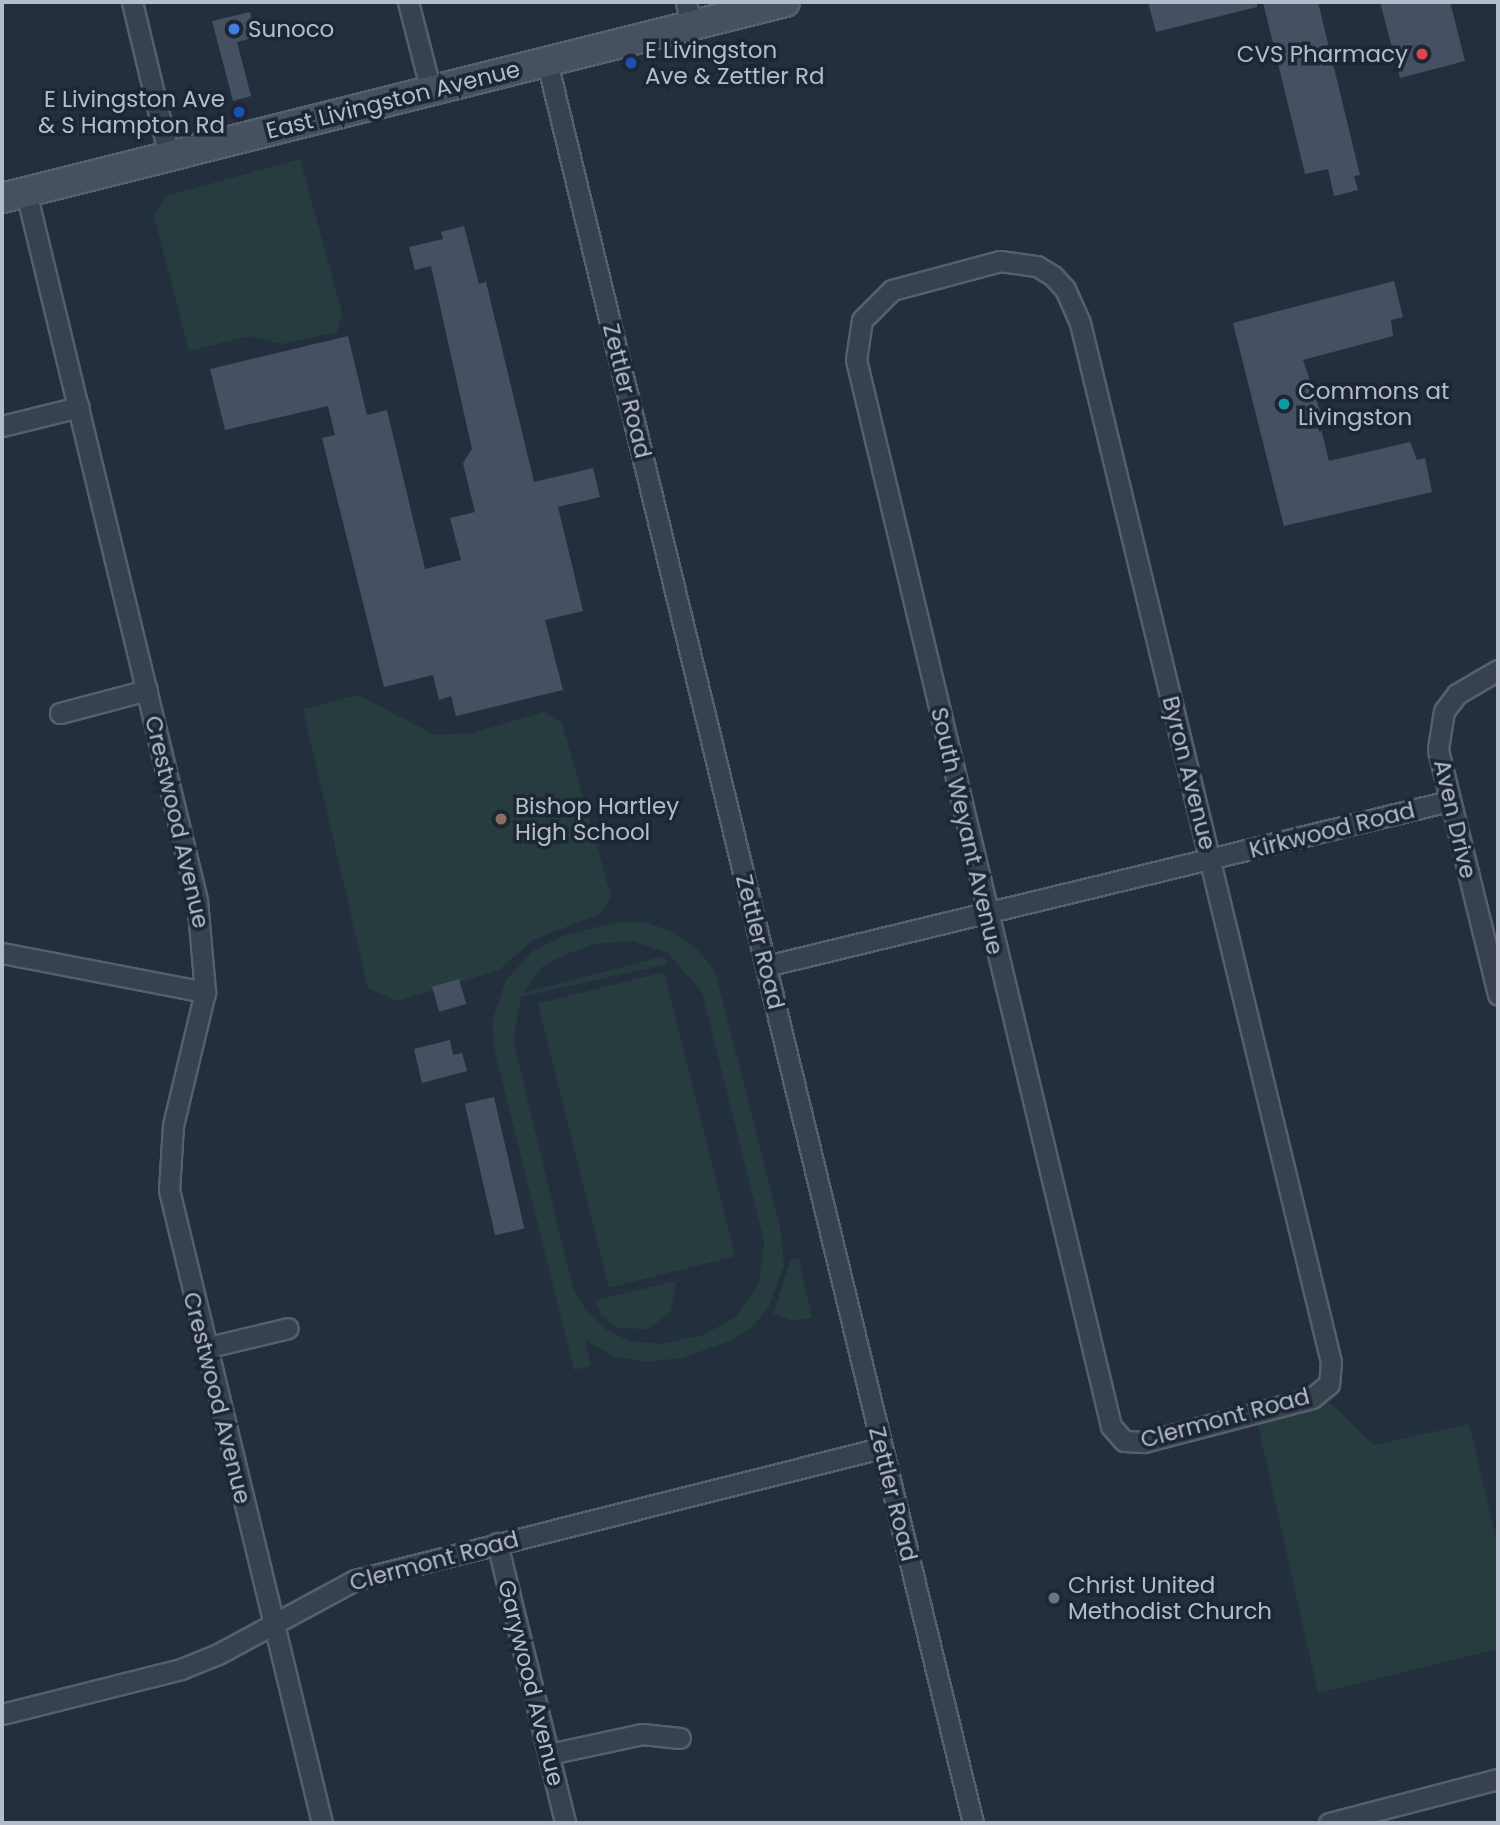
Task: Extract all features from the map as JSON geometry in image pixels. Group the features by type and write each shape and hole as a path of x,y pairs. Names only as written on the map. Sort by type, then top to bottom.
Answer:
{"main road":[{"name":"East Livingston Avenue","path":"14,195 547,62 689,14 785,2"}],"street":[{"path":"132,2 169,156"},
{"path":"408,2 431,91"},
{"name":"Zettler Road","path":"547,62 973,1823"},
{"name":"Crestwood Avenue","path":"14,195 79,407 197,900 205,992 167,1158 175,1226 321,1823"},
{"name":"Byron Avenue","path":"948,274 1019,262 1054,276 1074,304 1331,1362 1329,1384"},
{"name":"South Weyant Avenue","path":"948,274 902,286 876,302 862,320 856,360 986,913 1111,1426 1118,1438"},
{"path":"2,426 79,407"},
{"name":"Aven Drive","path":"1498,670 1473,681 1444,712 1438,750 1498,995"},
{"path":"60,713 148,690"},
{"name":"Kirkwood Road","path":"766,966 1449,801"},
{"path":"2,953 205,992"},
{"path":"205,1348 288,1328"},
{"name":"Clermont Road","path":"1118,1438 1144,1442 1227,1421 1312,1398 1329,1384"},
{"name":"Clermont Road","path":"2,1714 181,1669 272,1625 355,1580 881,1448"},
{"name":"Garywood Avenue","path":"497,1543 565,1823"},
{"path":"548,1754 642,1734 680,1738"},
{"path":"1329,1823 1498,1779"}],"green space":[{"path":"300,159 342,313 337,332 282,344 249,336 189,351 154,216 166,196"},
{"path":"358,695 435,735 472,733 544,712 562,723 611,896 602,913 533,940 499,970 397,1001 368,988 303,709"},
{"path":"618,922 647,923 673,932 695,947 715,971 780,1226 784,1265 769,1307 752,1327 728,1342 681,1358 647,1362 613,1356 585,1340 591,1366 574,1370 494,1048 492,1022 506,980 533,951 565,935","holes":["633,941 668,953 702,992 764,1241 759,1283 736,1317 703,1335 660,1344 629,1341 607,1330 585,1309 573,1288 513,1040 521,997 667,964 664,956 523,993 542,967 594,944"]},
{"path":"664,972 735,1256 609,1288 538,1003"},
{"path":"791,1259 799,1259 812,1318 793,1321 773,1314"},
{"path":"676,1281 671,1311 648,1329 618,1328 601,1315 596,1300"},
{"path":"1329,1402 1374,1445 1469,1424 1498,1546 1498,1649 1318,1693 1257,1420"}],"building":[{"path":"1148,2 1257,2 1257,7 1156,32"},
{"path":"1263,2 1318,2 1360,175 1354,176 1358,190 1334,196 1328,169 1305,174"},
{"name":"CVS Pharmacy","path":"1380,2 1450,2 1465,61 1400,78"},
{"path":"250,12 256,37 237,42 251,96 233,101 212,21"},
{"path":"464,226 479,284 486,282 534,482 593,468 600,497 558,507 583,611 545,620 563,690 456,716 451,696 439,700 433,675 384,687 322,438 335,435 328,406 225,430 210,369 348,336 367,415 387,410 425,569 461,560 450,518 475,512 463,463 472,449 431,266 415,270 409,247 443,239 441,232"},
{"name":"Commons at Livingston","path":"1394,281 1403,317 1391,320 1393,336 1303,360 1322,416 1318,417 1329,461 1410,442 1417,460 1425,458 1432,492 1284,526 1233,323"},
{"path":"459,979 466,1004 439,1012 432,987"},
{"path":"450,1040 453,1055 462,1053 467,1071 422,1083 414,1049"},
{"path":"494,1097 524,1229 495,1235 465,1104"}],"place":[{"name":"Sunoco","path":"234,29"},
{"name":"CVS Pharmacy","path":"1422,54"},
{"name":"E Livingston Ave & Zettler Rd","path":"631,63"},
{"name":"E Livingston Ave & S Hampton Rd","path":"239,112"},
{"name":"Commons at Livingston","path":"1284,404"},
{"name":"Bishop Hartley High School","path":"501,819"},
{"name":"Christ United Methodist Church","path":"1054,1598"}]}
